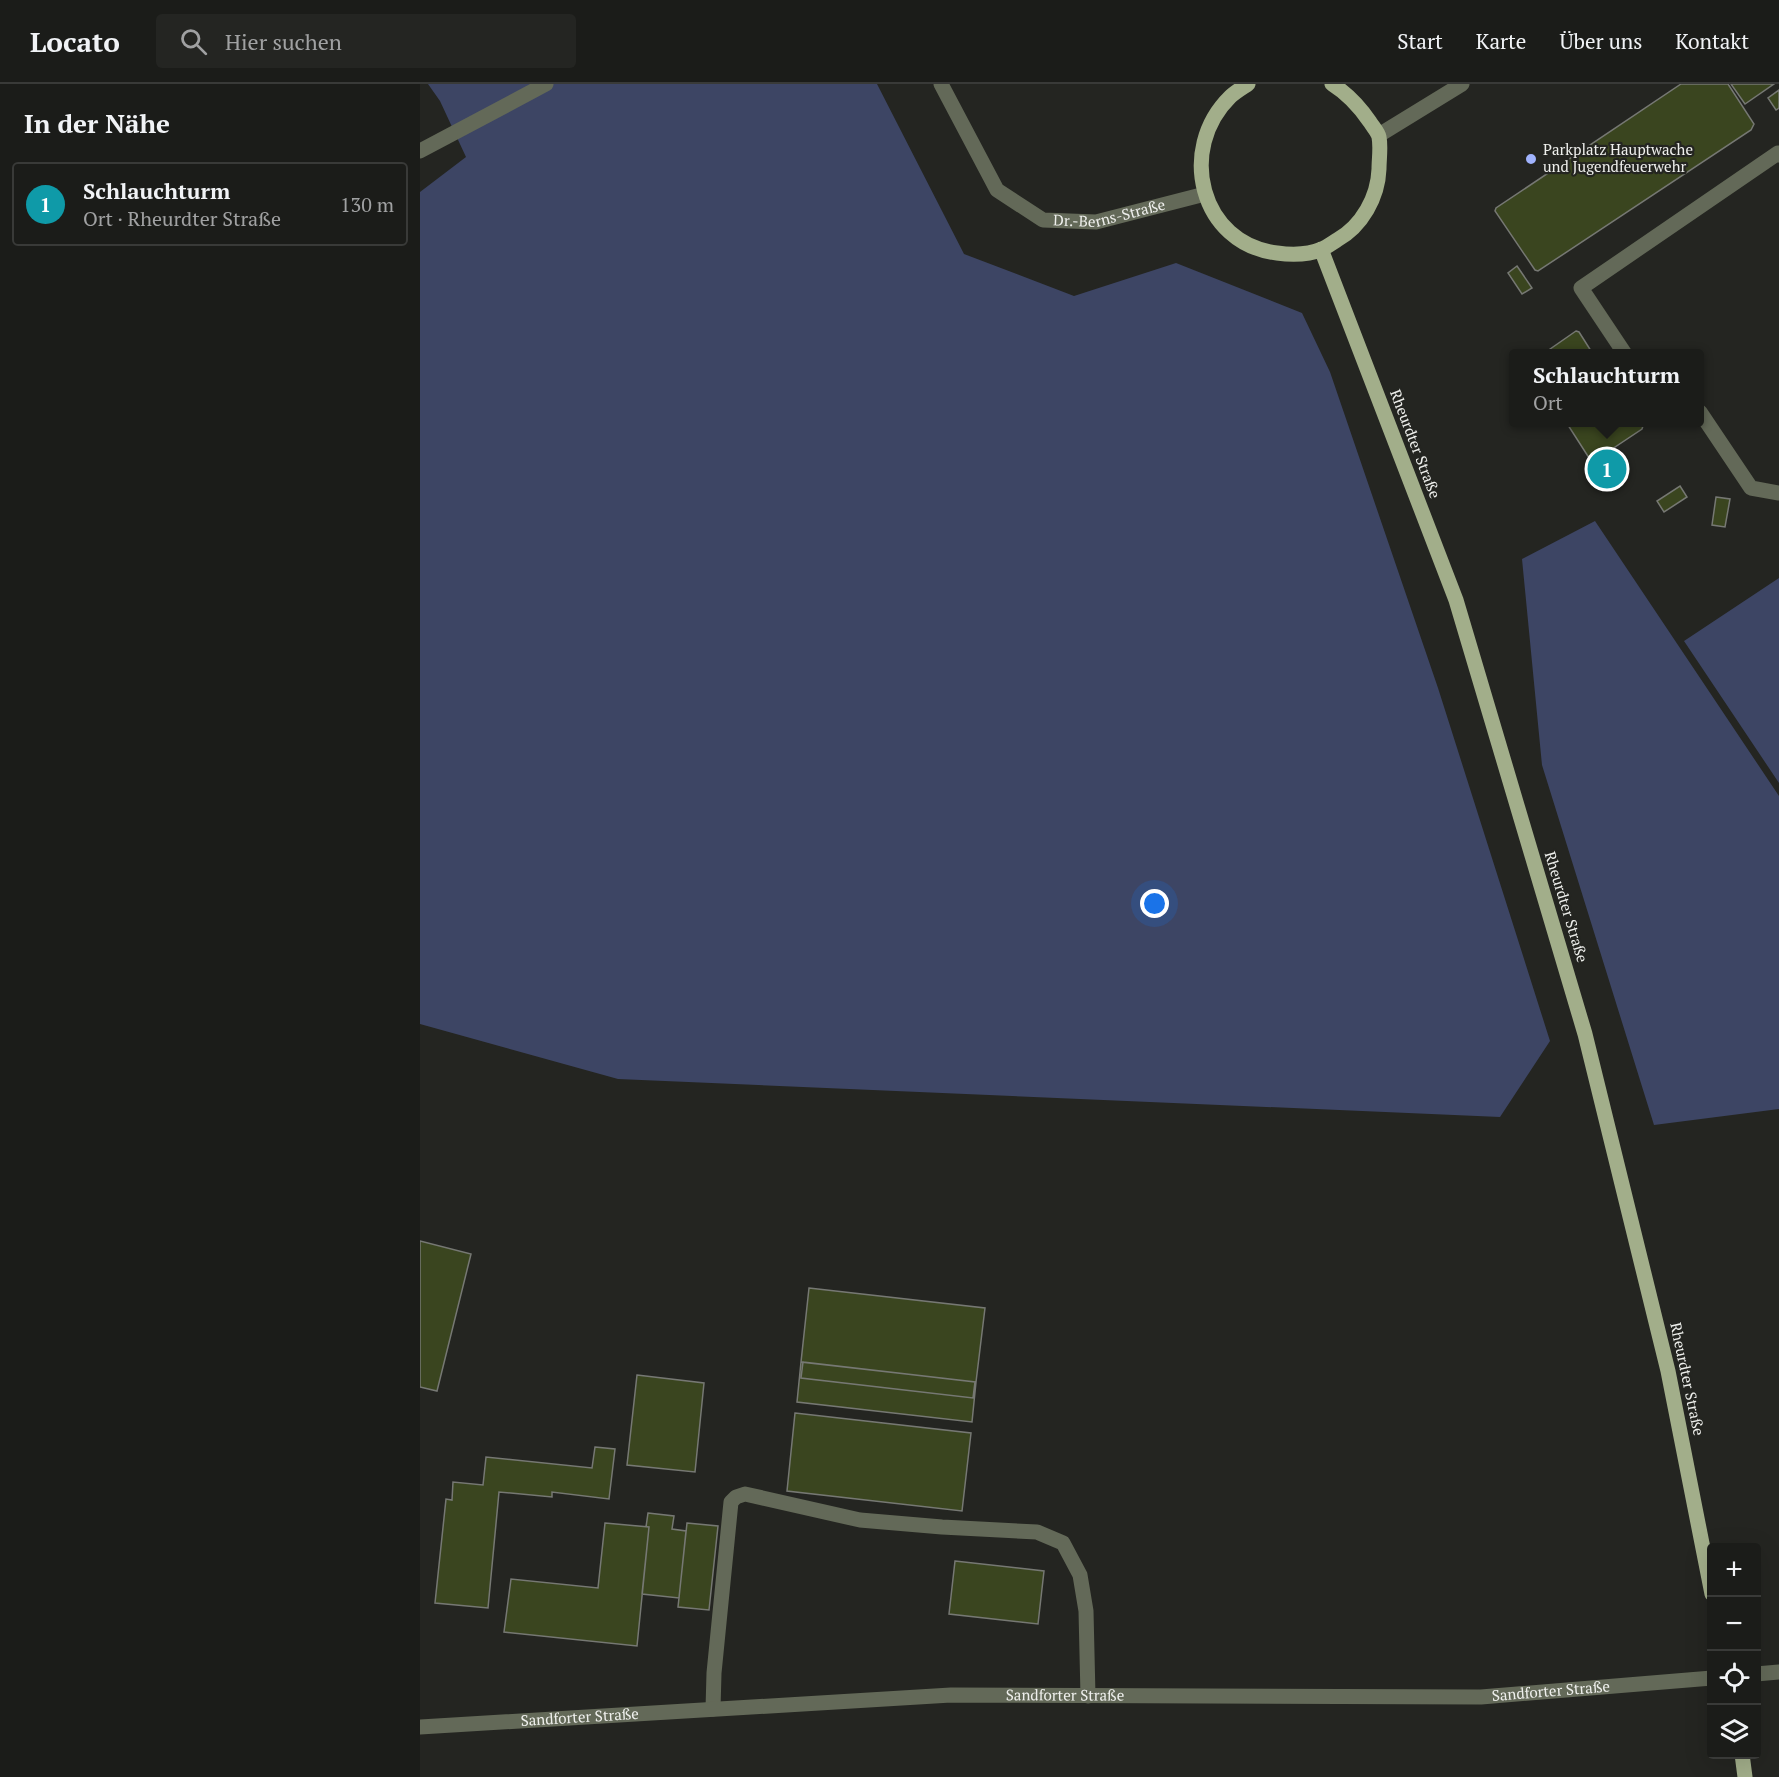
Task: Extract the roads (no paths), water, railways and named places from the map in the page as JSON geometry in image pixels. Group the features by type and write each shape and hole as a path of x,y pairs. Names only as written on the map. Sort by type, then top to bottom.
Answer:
{"main road":[{"path":"1248,84 1231,95 1213,116 1203,141 1200,167 1204,194 1218,219 1239,239 1264,251 1293,255 1321,249 1347,234 1367,212 1378,183 1379,135 1355,101 1332,84"},
{"name":"Rheurdter Straße","path":"1321,249 1456,600 1582,1022 1668,1371 1707,1569"},
{"path":"1743,1759 1745,1777"}],"street":[{"path":"420,150 546,84"},
{"name":"Dr.-Berns-Straße","path":"941,84 997,190 1043,220 1096,222 1204,194"},
{"path":"1379,135 1462,84"},
{"path":"1622,349 1581,288 1778,153 1779,155"},
{"path":"1704,418 1751,488 1779,493"},
{"path":"713,1710 714,1673 731,1502 736,1497 745,1494 860,1520 1037,1532 1063,1543 1080,1575 1086,1611 1088,1696"},
{"path":"1761,1674 1779,1672"},
{"name":"Sandforter Straße","path":"420,1726 951,1695 1481,1697 1707,1678"}],"place":[{"name":"Parkplatz Hauptwache und Jugendfeuerwehr","path":"1531,159"},
{"name":"Schlauchturm","path":"1607,469"}]}
